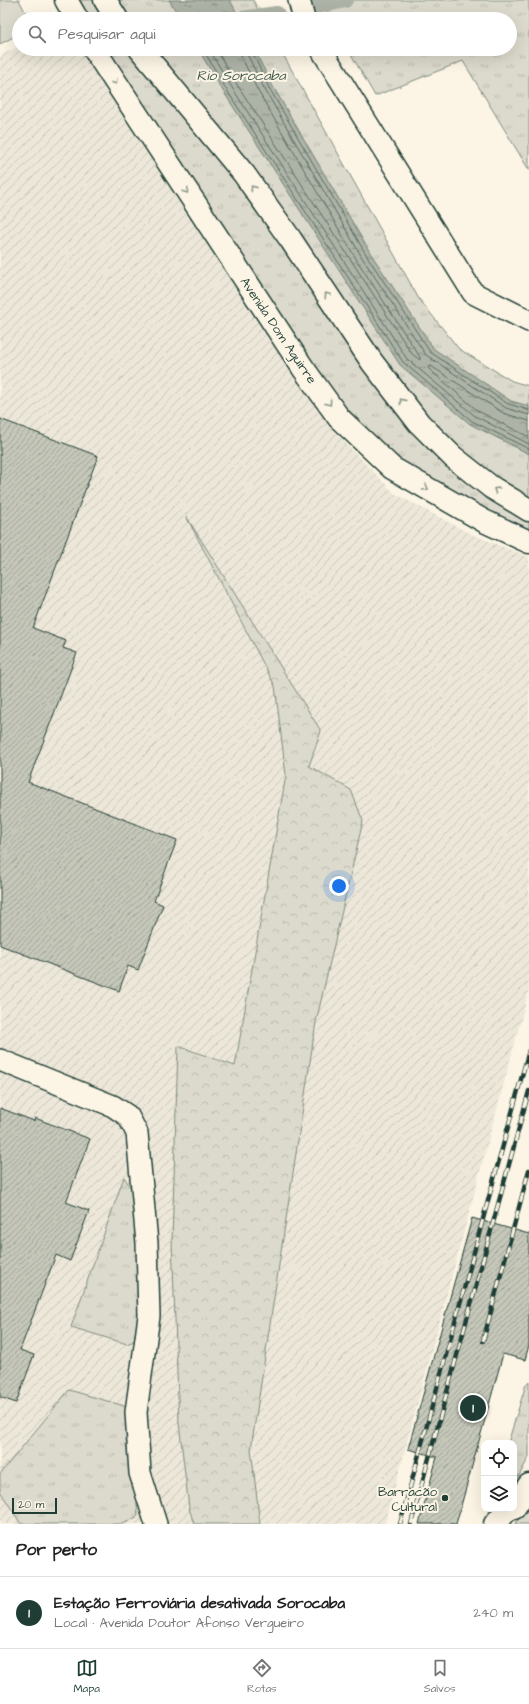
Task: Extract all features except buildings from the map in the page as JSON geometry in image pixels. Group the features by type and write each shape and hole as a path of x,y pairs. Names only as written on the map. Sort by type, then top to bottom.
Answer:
{"main road":[{"path":"66,0 73,12"},
{"path":"105,0 113,12"},
{"name":"Avenida Dom Aguirre","path":"99,56 303,368 339,418 392,468 484,521 529,542"},
{"path":"146,56 244,174 291,240 372,362 419,423 453,457 491,487 529,510"},
{"path":"517,1499 529,1485"},
{"path":"517,1504 529,1485"},
{"path":"495,1524 505,1512"},
{"path":"504,1524 512,1512"}],"lane":[{"path":"299,0 302,12"},
{"path":"325,56 473,293 529,321"},
{"path":"0,1060 113,1106 128,1116 136,1133 147,1243 149,1316 136,1412 140,1473 151,1522"}],"shaded area":[{"path":"12,50 12,56 87,56 335,432 394,493 471,534 529,557 529,990 385,1524 0,1524 0,56"}],"green space":[{"path":"0,0 19,0 25,12 12,12 12,38 0,44"},
{"path":"77,0 95,0 103,12 84,12"},
{"path":"114,0 253,0 259,12 123,12"},
{"path":"319,0 529,0 529,170 463,61 375,96 352,56 517,56 517,12 326,12"},
{"path":"110,56 132,56 237,179 366,372 529,519 529,534 497,520 405,463 375,438 342,403 305,357"},
{"path":"158,56 284,56 419,299 459,349 512,381 529,386 529,502 478,465 429,422"},
{"path":"186,516 321,731 309,766 351,790 363,821 316,1022 251,1449 260,1524 194,1524 189,1508 179,1423 172,1241 178,1046 235,1066 286,775 275,686"},
{"path":"124,1177 134,1193 142,1296 134,1341 127,1344 71,1327"},
{"path":"529,1382 529,1457 517,1479 517,1440 509,1440 526,1384"},
{"path":"69,1390 128,1407 138,1516 123,1524 21,1524 0,1491 0,1474"},
{"path":"529,1505 529,1524 515,1524"}],"water":[{"path":"169,0 230,0 236,12 177,12"},
{"name":"Rio Sorocaba","path":"202,56 258,56 271,83 371,254 434,349 511,401 529,406 529,454 470,424 400,365 223,91"}],"waterway":[{"path":"314,7 345,0"}],"railway":[{"path":"400,1524 529,1050"},
{"path":"411,1524 529,1091"},
{"path":"483,1341 529,1170"}],"place":[{"name":"Estação Ferroviária desativada Sorocaba","path":"473,1408"},
{"name":"Barracão Cultural","path":"445,1498"}]}
